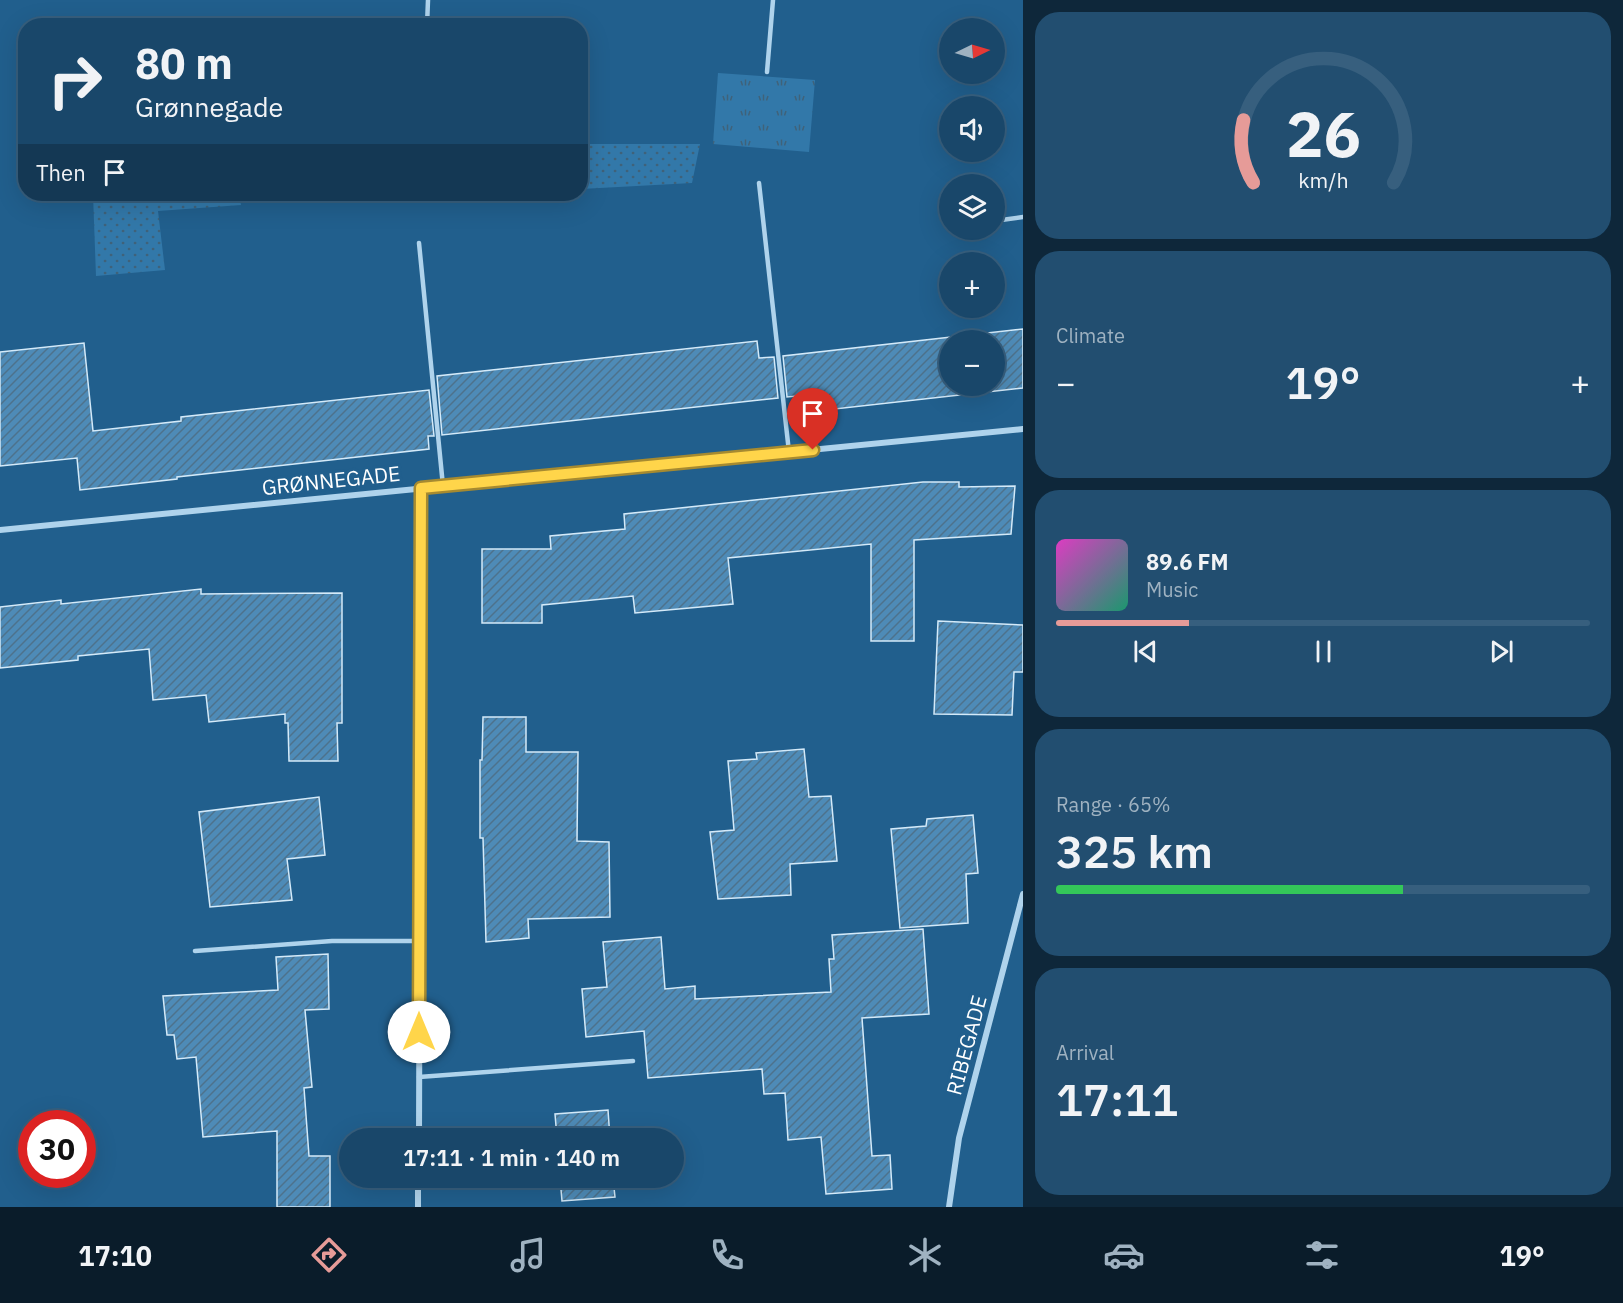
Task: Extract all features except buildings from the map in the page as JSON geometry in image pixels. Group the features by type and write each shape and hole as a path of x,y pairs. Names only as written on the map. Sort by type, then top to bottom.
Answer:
{"street":[{"name":"GRØNNEGADE","path":"0,530 1023,429"},
{"path":"419,1128 421,488"},
{"name":"RIBEGADE","path":"949,1207 959,1138 1023,894"},
{"path":"418,1188 418,1207"}],"lane":[{"path":"427,18 428,0"},
{"path":"767,72 773,0"},
{"path":"759,183 789,452"},
{"path":"1005,219 1023,218"},
{"path":"419,243 442,486"},
{"path":"195,951 332,941 419,941"},
{"path":"419,1077 633,1061"}],"green space":[{"path":"718,73 815,80 809,152 713,144"},
{"path":"588,144 700,144 692,183 588,189"},
{"path":"93,201 240,201 241,205 158,211 165,270 96,276"}],"route":[{"path":"419,1032 421,488 813,450"}]}
